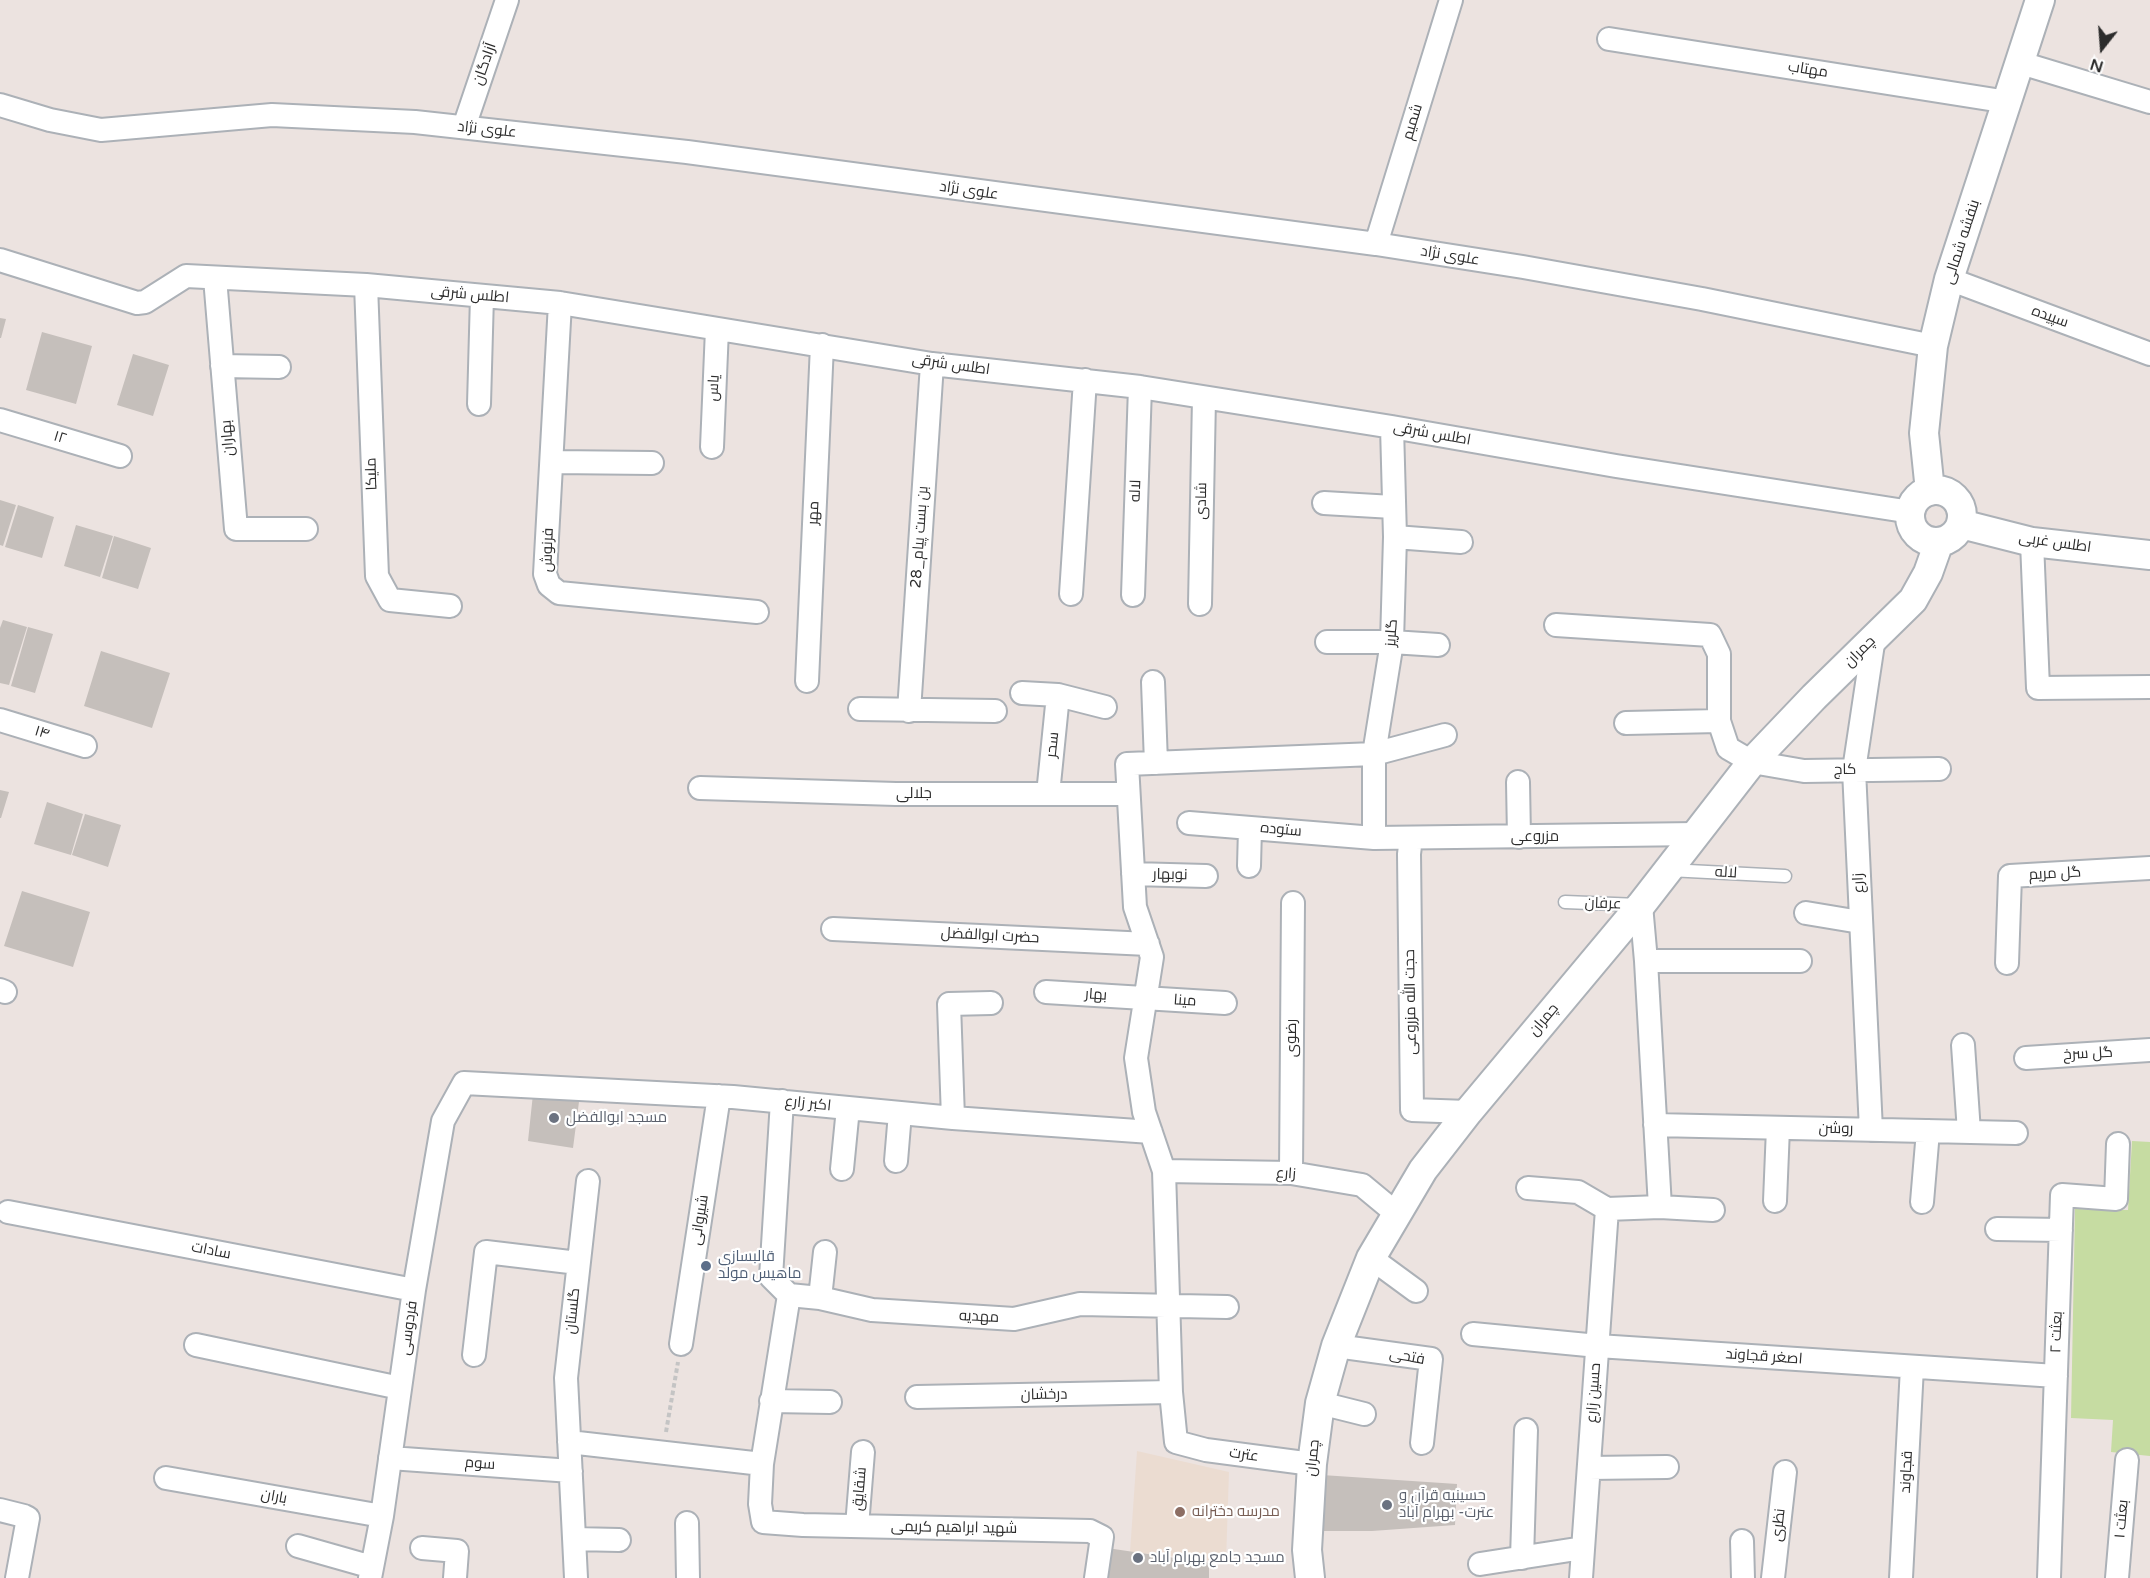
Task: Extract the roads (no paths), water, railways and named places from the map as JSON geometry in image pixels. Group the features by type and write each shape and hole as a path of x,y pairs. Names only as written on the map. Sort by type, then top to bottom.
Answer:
{"street":[{"name":"آزادگان","path":"464,127 507,0"},
{"name":"شمیم","path":"1376,244 1451,0"},
{"name":"بنفشه شمالی","path":"1930,491 1924,433 1933,346 1949,279 2040,0"},
{"name":"مهتاب","path":"1609,39 2008,102"},
{"path":"2021,63 2150,102"},
{"name":"علوی نژاد","path":"0,105 50,120 101,130 272,115 415,122 687,152 1376,244 1702,299 1933,346"},
{"name":"اطلس شرقی","path":"0,260 137,303 145,302 183,277 366,285 560,303 932,364 1140,387 1616,466 1911,512"},
{"name":"بهاران","path":"215,278 236,529 306,529"},
{"name":"سپیده","path":"1949,279 2150,354"},
{"name":"ملیکا","path":"366,285 377,576 390,600 450,606"},
{"path":"479,404 482,296"},
{"name":"فرنوش","path":"560,303 545,574 549,585 559,593 756,612"},
{"name":"یاس","path":"712,447 717,329"},
{"name":"مهر","path":"807,681 822,345"},
{"name":"بن بست پیام_28","path":"909,711 932,364"},
{"path":"222,366 279,367"},
{"path":"1071,594 1085,380"},
{"name":"لاله","path":"1133,595 1140,387"},
{"name":"شادی","path":"1200,604 1204,398"},
{"name":"۱۲","path":"0,420 120,456"},
{"name":"گلریز","path":"1374,838 1374,754 1392,642 1395,537 1392,427"},
{"path":"553,462 652,463"},
{"path":"1930,491 1945,492 1958,501 1961,508 1950,533 1924,539 1918,534 1911,520 1911,512 1917,499 1930,491"},
{"path":"1324,503 1393,507"},
{"name":"اطلس غربی","path":"1950,533 2150,555"},
{"name":"چمران","path":"1310,1578 1307,1550 1312,1464 1320,1403 1336,1346 1371,1258 1423,1170 1468,1112 1641,905 1752,762 1913,600 1950,533"},
{"path":"1395,537 1461,542"},
{"path":"2032,542 2038,688 2150,687"},
{"path":"1556,625 1710,635 1719,654 1719,721 1728,748 1752,762"},
{"name":"زارع","path":"1871,1130 1854,770 1874,638"},
{"path":"1327,642 1438,645"},
{"path":"1153,682 1156,763"},
{"path":"1022,693 1058,695 1106,707"},
{"name":"سحر","path":"1048,794 1058,695"},
{"path":"860,710 995,711"},
{"name":"۱۴","path":"0,720 85,746"},
{"path":"1626,723 1719,721"},
{"path":"1171,1392 1164,1171 1144,1112 1136,1058 1152,957 1135,907 1126,764 1374,754 1444,735"},
{"name":"کاج","path":"1752,762 1804,771 1939,769"},
{"path":"1518,782 1519,837"},
{"name":"جلالی","path":"700,789 896,794 1128,794"},
{"name":"ستوده","path":"1189,822 1374,838"},
{"path":"1249,866 1250,828"},
{"name":"مزروعی","path":"1374,838 1697,834"},
{"name":"حجت الله مزروعی","path":"1411,838 1409,865 1412,1110 1468,1112"},
{"name":"گل مریم","path":"2007,963 2010,876 2150,868"},
{"name":"نوبهار","path":"1133,874 1206,876"},
{"name":"رضوی","path":"1291,1173 1293,903"},
{"path":"1641,905 1660,1207"},
{"path":"1806,913 1860,922"},
{"name":"حضرت ابوالفضل","path":"833,929 1148,944"},
{"path":"1646,961 1800,961"},
{"name":"بهار","path":"1047,992 1146,998"},
{"name":"مینا","path":"1146,998 1225,1003"},
{"path":"953,1118 949,1005 991,1003"},
{"path":"1963,1045 1969,1132"},
{"name":"گل سرخ","path":"2026,1058 2150,1050"},
{"name":"اکبر زارع","path":"464,1083 719,1096 953,1118 1151,1132"},
{"name":"فردوسی","path":"371,1573 382,1516 414,1290 442,1121 464,1083"},
{"name":"شیروانی","path":"681,1344 719,1096"},
{"path":"569,1442 762,1464 789,1295 771,1277 782,1101"},
{"path":"842,1169 848,1108"},
{"path":"896,1161 900,1113"},
{"name":"روشن","path":"1655,1125 2016,1133"},
{"path":"1775,1201 1778,1128"},
{"path":"1922,1202 1928,1131"},
{"name":"بعثت ۲","path":"2049,1578 2062,1195 2116,1199 2118,1144"},
{"name":"زارع","path":"1164,1171 1291,1173 1362,1185 1397,1214"},
{"name":"گلستان","path":"576,1578 566,1378 588,1181"},
{"path":"1528,1188 1578,1192 1607,1209 1660,1207 1713,1210"},
{"name":"حسین زارع","path":"1581,1578 1607,1209"},
{"name":"سادات","path":"8,1212 414,1290"},
{"path":"1997,1229 2061,1230"},
{"path":"474,1355 486,1252 578,1263"},
{"path":"820,1298 825,1252"},
{"path":"1371,1258 1416,1291"},
{"name":"مهدیه","path":"789,1295 820,1298 872,1310 1014,1319 1080,1304 1227,1307"},
{"name":"اصغر قجاوند","path":"1473,1334 1598,1346 2056,1376"},
{"path":"196,1345 400,1388"},
{"name":"فتحی","path":"1336,1346 1431,1359 1422,1443"},
{"name":"قجاوند","path":"1901,1578 1912,1367"},
{"name":"درخشان","path":"917,1397 1171,1392"},
{"name":"عترت","path":"1171,1392 1176,1442 1206,1450 1312,1464"},
{"path":"771,1401 830,1402"},
{"path":"1320,1403 1364,1414"},
{"path":"1522,1558 1526,1430"},
{"name":"شقایق","path":"857,1526 863,1452"},
{"name":"سوم","path":"390,1458 571,1471"},
{"name":"بعثت ۱","path":"2117,1578 2127,1460"},
{"name":"شهید ابراهیم کریمی","path":"762,1464 760,1504 763,1522 803,1525 1090,1531 1102,1537 1096,1578"},
{"path":"1589,1468 1667,1467"},
{"name":"نظری","path":"1773,1578 1785,1472"},
{"name":"باران","path":"166,1478 382,1516"},
{"path":"0,1510 28,1518 12,1569"},
{"path":"687,1523 688,1578"},
{"path":"574,1539 619,1540"},
{"path":"1742,1541 1743,1578"},
{"path":"297,1546 371,1573"},
{"path":"422,1548 457,1551 455,1578"},
{"path":"1480,1564 1583,1548"}],"lane":[{"name":"لاله","path":"1668,870 1785,876"},
{"name":"عرفان","path":"1565,903 1641,905"}],"place":[{"name":"مسجد ابوالفضل","path":"554,1118"},
{"name":"قالبسازی ماهیس مولد","path":"706,1266"},
{"name":"حسینیه قرآن و عترت- بهرام آباد","path":"1387,1505"},
{"name":"مدرسه دخترانه","path":"1180,1512"},
{"name":"مسجد جامع بهرام آباد","path":"1138,1558"}]}
